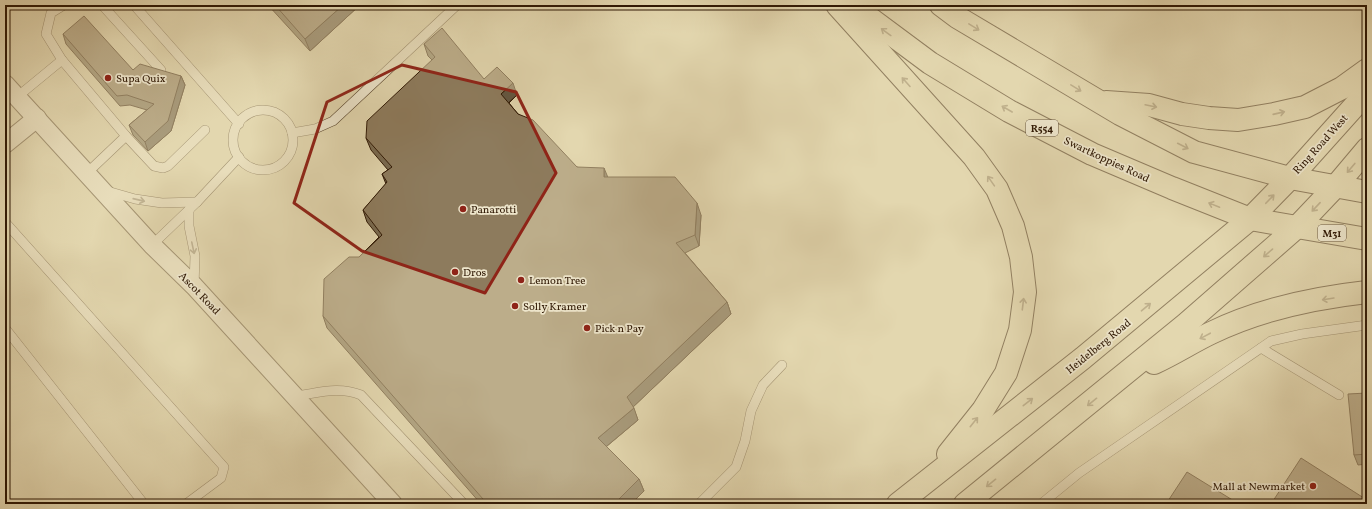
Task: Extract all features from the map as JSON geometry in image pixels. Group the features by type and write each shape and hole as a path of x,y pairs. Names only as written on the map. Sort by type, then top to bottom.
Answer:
{"main road":[{"path":"837,5 974,157 997,189 1013,226 1021,256 1025,292 1020,330 1006,372 983,410 923,485"},
{"name":"Swartkoppies Road","path":"852,5 930,63 1010,111 1092,154 1250,219 1297,228"},
{"path":"942,5 957,17 1099,102 1194,152 1290,178 1367,192"},
{"path":"1099,102 1149,105 1182,114 1238,120 1274,114 1305,106 1342,88 1367,70"},
{"name":"Ring Road West","path":"1290,178 1367,92"},
{"path":"965,504 1186,324 1297,228 1335,187 1367,149"},
{"name":"Heidelberg Road","path":"898,504 1083,358 1250,219 1290,178"},
{"name":"M31","path":"1297,228 1367,239"},
{"path":"1122,377 1212,333 1263,312 1289,305 1367,292"}],"street":[{"name":"Ascot Road","path":"5,84 87,172 152,245 194,286 393,504"},
{"path":"5,144 37,118"}],"lane":[{"path":"64,5 51,13 46,34 62,60 126,136 154,166 163,168 168,166 205,130"},
{"path":"102,5 161,70"},
{"path":"134,5 239,124"},
{"path":"292,132 315,130 333,121 457,5"},
{"path":"17,97 62,60"},
{"path":"258,111 269,111 281,116 286,120 292,132 292,148 288,157 282,164 264,170 254,169 246,164 239,158 235,149 234,139 236,129 239,124 249,114 258,111"},
{"path":"87,172 126,136"},
{"path":"152,245 197,202 239,158"},
{"path":"102,189 148,202 162,204 197,202"},
{"path":"189,210 189,226 195,256 194,286"},
{"path":"5,222 224,467 221,478 186,504"},
{"path":"1041,504 1079,473 1271,341 1367,325"},
{"path":"5,328 144,504"},
{"path":"1262,348 1339,395"},
{"path":"699,504 736,468 745,440 751,411 763,385 782,365"},
{"path":"295,396 339,390 350,390 361,395 464,504"}],"highlighted area":[{"path":"402,65 516,92 556,173 485,293 362,251 294,203 327,102"}],"building":[{"path":"275,5 343,5 305,39"},
{"path":"84,16 133,70 140,64 181,76 168,121 145,142 129,125 154,104 127,95 117,96 63,34"},
{"name":"Lemon Tree","path":"442,28 484,79 497,67 513,83 501,94 518,114 533,120 577,167 604,168 604,177 675,177 697,203 695,235 676,243 727,302 627,397 634,408 598,438 639,479 614,504 488,504 323,316 324,279 349,257 359,257 382,235 363,210 387,182 382,174 392,167 366,138 367,121 435,57 424,44"},
{"path":"1367,393 1367,454 1354,455 1348,394"},
{"name":"Mall at Newmarket","path":"1301,458 1367,500 1367,504 1271,504"},
{"path":"1187,472 1239,504 1166,504"}],"place":[{"name":"Supa Quix","path":"108,78"},
{"name":"Panarotti","path":"463,209"},
{"name":"Dros","path":"455,272"},
{"name":"Lemon Tree","path":"521,280"},
{"name":"Solly Kramer","path":"515,306"},
{"name":"Pick n Pay","path":"587,328"},
{"name":"Mall at Newmarket","path":"1313,486"}]}
